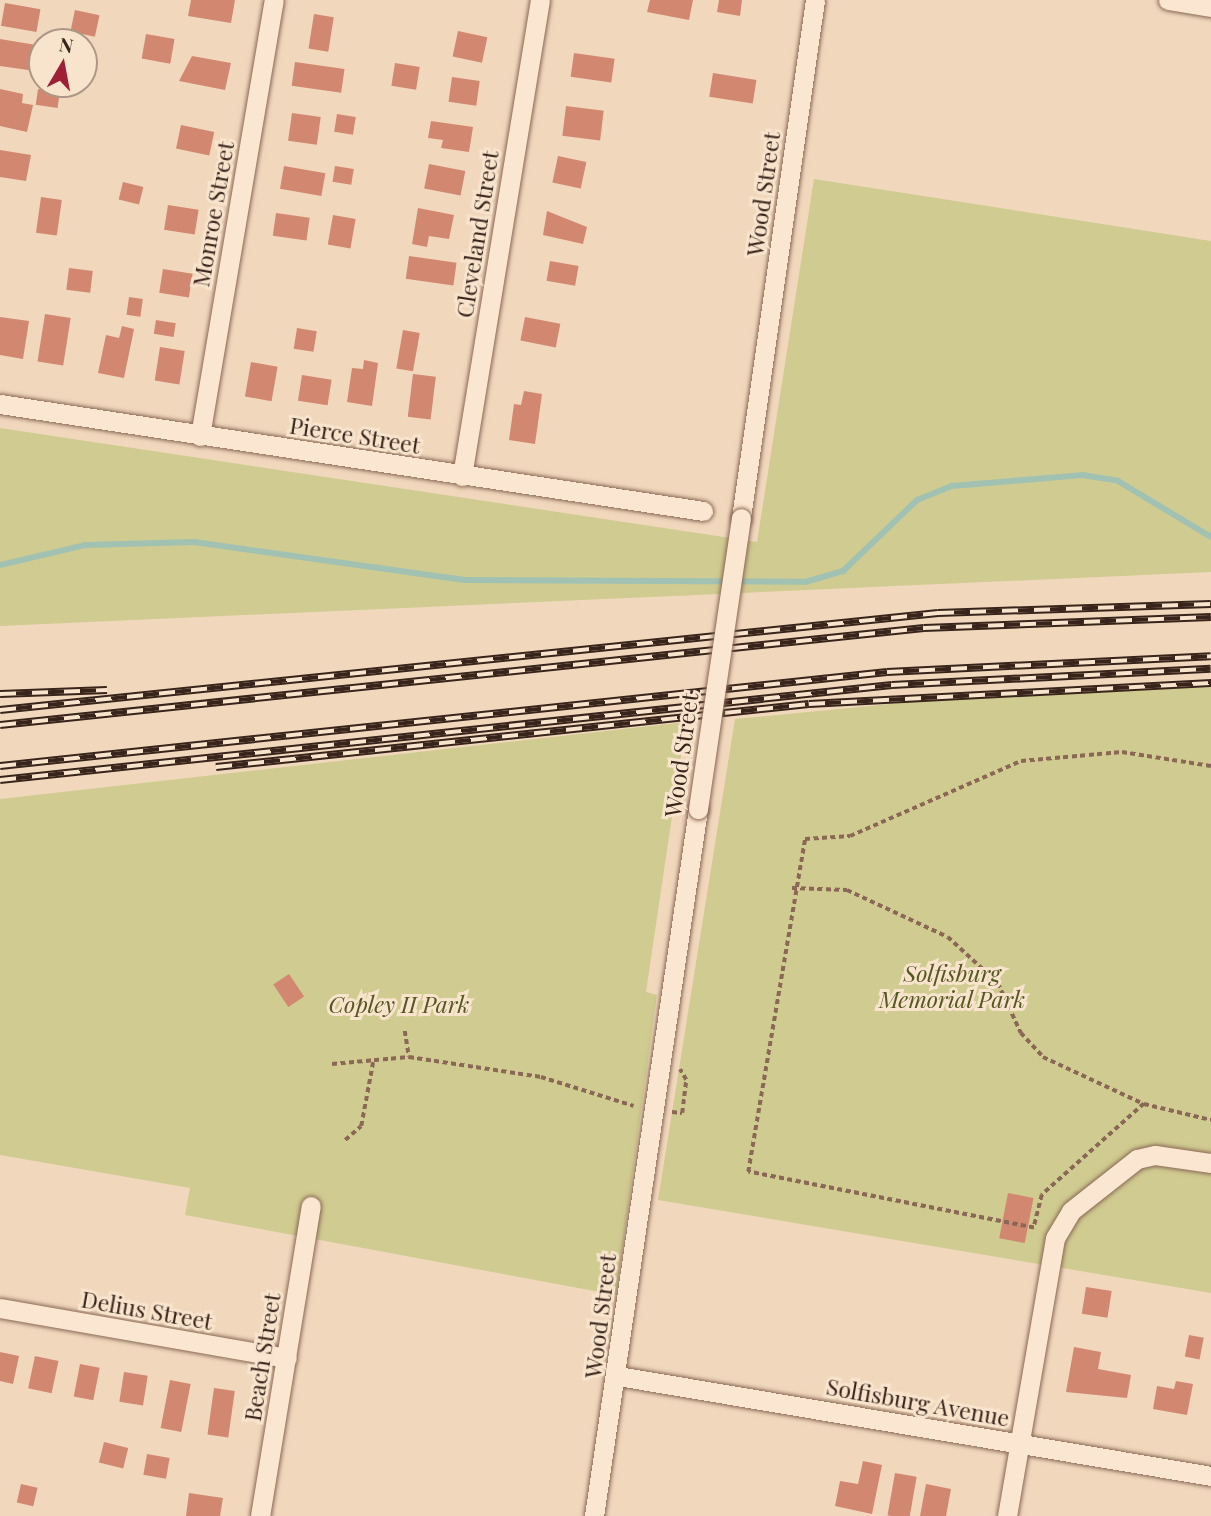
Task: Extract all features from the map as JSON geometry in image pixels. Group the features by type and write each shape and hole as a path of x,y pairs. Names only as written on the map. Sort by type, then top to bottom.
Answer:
{"street":[{"name":"Monroe Street","path":"200,436 274,0"},
{"name":"Cleveland Street","path":"462,476 540,0"},
{"name":"Wood Street","path":"594,1516 618,1376 670,996 815,0"},
{"path":"1168,0 1211,7"},
{"name":"Pierce Street","path":"0,404 703,511"},
{"path":"1007,1516 1055,1238 1071,1211 1138,1159 1155,1155 1211,1163"},
{"name":"Beach Street","path":"260,1516 311,1206"},
{"name":"Delius Street","path":"0,1308 287,1358"},
{"name":"Solfisburg Avenue","path":"618,1376 1211,1476"}],"path":[{"path":"1144,1104 1042,1195 1034,1228 748,1171 792,888 805,839 850,836 1021,761 1122,751 1211,766"},
{"path":"792,888 847,890 948,937 998,984 1021,1033 1043,1057 1144,1104 1211,1120"},
{"path":"405,1031 409,1057"},
{"path":"665,1111 682,1113 686,1080 676,1055"},
{"path":"332,1064 409,1057 541,1076 639,1107"},
{"path":"345,1140 361,1126 373,1062"}],"green space":[{"path":"814,179 1211,241 1211,572 0,626 0,428 757,542"},
{"name":"Solfisburg Memorial Park","path":"1211,687 1211,1293 658,1200 735,719 931,700"},
{"name":"Copley II Park","path":"686,722 646,992 657,995 616,1295 185,1215 190,1188 0,1155 0,799"}],"building":[{"path":"191,0 235,0 231,23 188,16"},
{"path":"650,0 693,0 689,20 647,12"},
{"path":"719,0 742,0 740,16 717,12"},
{"path":"5,3 40,9 37,28 28,28 28,30 1,26"},
{"path":"75,10 99,15 97,28 71,28"},
{"path":"314,14 334,17 328,52 309,49"},
{"path":"458,31 487,37 482,63 453,56"},
{"path":"146,34 175,39 170,64 142,59"},
{"path":"0,39 28,44 28,70 0,66"},
{"path":"574,53 615,59 611,82 571,77"},
{"path":"192,56 231,63 225,90 179,81"},
{"path":"295,62 345,69 341,93 292,86"},
{"path":"395,63 420,67 416,90 391,86"},
{"path":"713,73 756,80 753,104 709,97"},
{"path":"452,77 480,81 476,106 449,102"},
{"path":"0,89 23,94 22,103 33,105 27,132 0,126"},
{"path":"37,98 59,98 58,108 36,105"},
{"path":"566,106 604,111 600,140 562,136"},
{"path":"292,113 321,117 317,145 288,141"},
{"path":"337,114 356,117 353,135 334,132"},
{"path":"431,121 473,127 469,152 441,148 443,140 428,138"},
{"path":"181,125 214,132 209,156 176,148"},
{"path":"0,150 31,155 26,181 0,177"},
{"path":"558,156 586,162 581,188 552,182"},
{"path":"429,164 465,171 461,196 424,189"},
{"path":"284,166 325,173 321,196 280,189"},
{"path":"335,166 354,169 351,185 332,182"},
{"path":"123,182 143,187 139,205 119,199"},
{"path":"41,197 62,200 57,236 36,233"},
{"path":"168,205 199,210 195,235 164,230"},
{"path":"418,208 454,215 449,239 429,236 427,247 412,244"},
{"path":"547,211 587,227 583,244 543,235"},
{"path":"276,213 310,218 306,241 273,236"},
{"path":"333,215 356,219 350,249 328,245"},
{"path":"409,256 457,263 453,285 406,279"},
{"path":"550,261 579,266 575,286 547,281"},
{"path":"69,268 93,271 90,293 66,290"},
{"path":"163,269 193,274 189,297 159,293"},
{"path":"129,297 143,299 140,317 126,315"},
{"path":"45,314 71,318 63,365 37,361"},
{"path":"0,317 29,321 23,359 0,355"},
{"path":"525,317 560,324 556,347 520,341"},
{"path":"156,320 176,323 174,337 154,334"},
{"path":"122,326 134,329 124,378 98,373 106,335 119,338"},
{"path":"297,328 317,331 313,352 294,349"},
{"path":"403,330 420,333 413,371 396,368"},
{"path":"160,347 185,351 179,384 155,381"},
{"path":"364,360 378,363 372,406 347,402 352,368 363,369"},
{"path":"251,362 278,367 272,401 245,396"},
{"path":"413,374 436,377 431,419 408,417"},
{"path":"302,375 332,380 328,405 298,401"},
{"path":"524,391 542,394 535,444 509,440 514,404 521,405"},
{"path":"289,974 304,996 288,1007 273,985"},
{"path":"1008,1193 1034,1198 1025,1243 999,1238"},
{"path":"1086,1287 1112,1291 1107,1318 1082,1314"},
{"path":"1189,1335 1204,1338 1200,1359 1185,1357"},
{"path":"1074,1347 1101,1352 1098,1369 1131,1375 1127,1398 1066,1392"},
{"path":"0,1352 19,1356 13,1384 0,1381"},
{"path":"35,1356 58,1361 52,1393 28,1388"},
{"path":"80,1364 100,1368 93,1400 74,1396"},
{"path":"124,1372 148,1376 143,1405 119,1402"},
{"path":"170,1380 191,1384 181,1432 161,1428"},
{"path":"1176,1381 1193,1384 1187,1415 1153,1409 1157,1386 1174,1389"},
{"path":"214,1388 235,1391 228,1437 207,1435"},
{"path":"104,1442 128,1448 123,1468 99,1462"},
{"path":"147,1454 170,1458 166,1479 143,1475"},
{"path":"863,1461 882,1465 872,1514 835,1506 840,1481 858,1484"},
{"path":"895,1473 917,1477 910,1516 888,1515"},
{"path":"21,1484 38,1488 33,1506 17,1503"},
{"path":"926,1484 951,1489 946,1516 920,1516"},
{"path":"189,1493 223,1498 220,1516 186,1516"}],"waterway":[{"path":"0,565 85,545 194,542 466,580 805,582 843,571 917,500 952,486 1082,475 1118,481 1211,537"}],"railway":[{"path":"0,710 938,613 1211,604"},
{"path":"0,725 924,628 1211,617"},
{"path":"0,766 887,672 1211,656"},
{"path":"0,780 892,685 1211,669"},
{"path":"216,767 809,704 1211,683"},
{"path":"0,694 107,690"}]}
